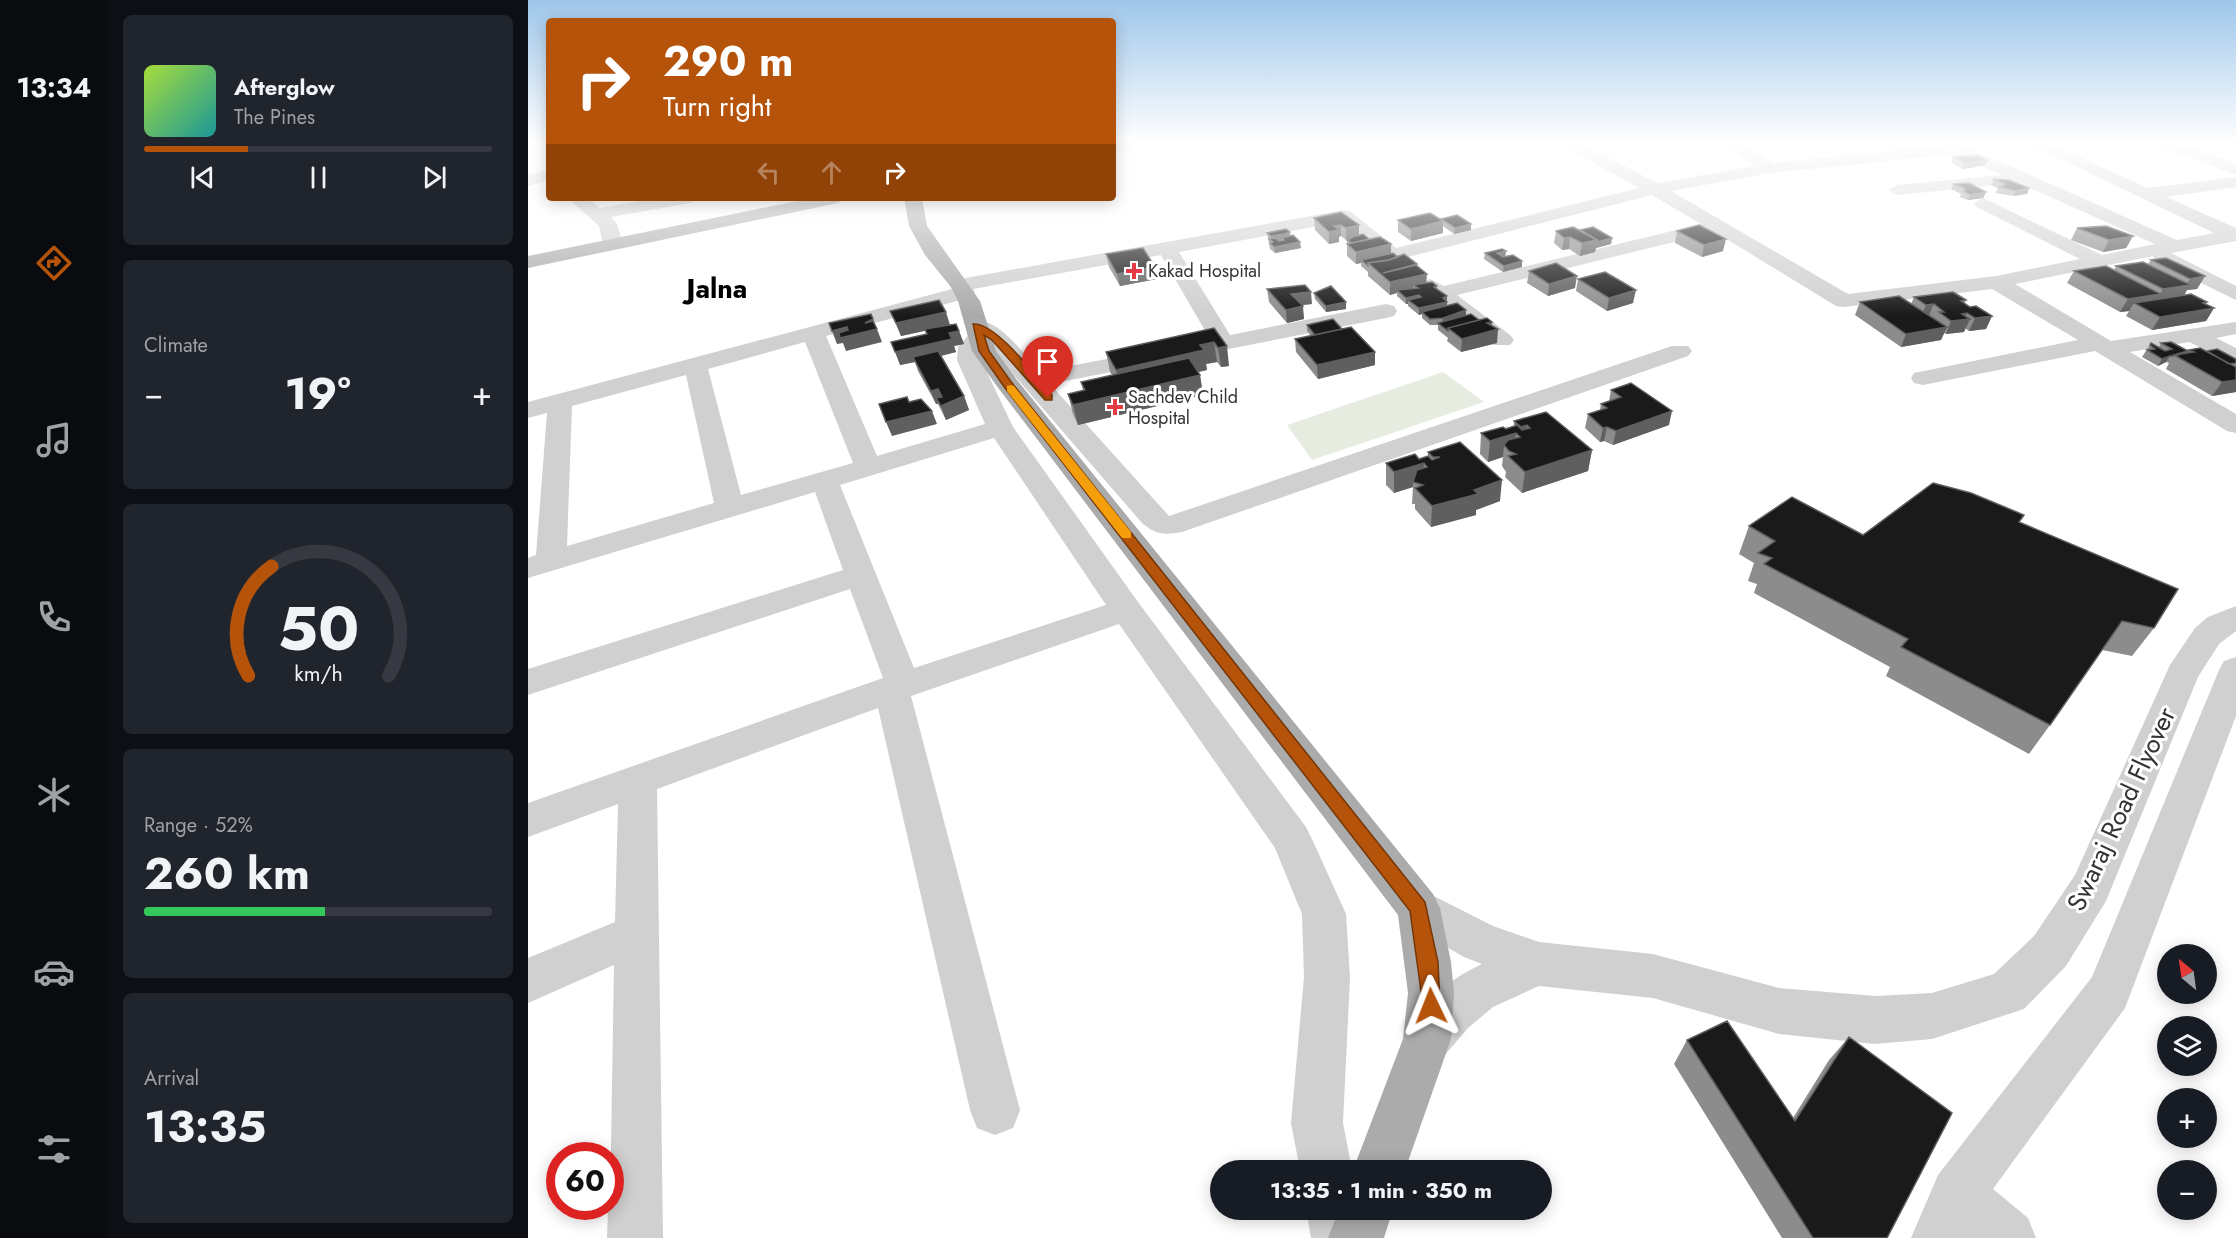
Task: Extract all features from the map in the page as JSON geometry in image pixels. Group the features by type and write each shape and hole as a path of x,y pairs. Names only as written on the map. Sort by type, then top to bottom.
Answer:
{"main road":[{"path":"528,262 823,201"},
{"path":"914,201 918,226 935,255 962,289 983,342 1418,908 1430,986 1427,1039 1383,1160"},
{"path":"1356,1238 1362,1220"}],"street":[{"path":"1392,255 1613,200"},
{"path":"1673,200 1844,301 1996,282 2236,235"},
{"path":"2071,200 2177,247"},
{"path":"2159,200 2236,235"},
{"path":"581,201 608,224 613,244"},
{"path":"597,214 673,201"},
{"path":"1983,203 2101,262"},
{"path":"1561,213 1627,248"},
{"path":"528,410 694,363 813,333 962,289 1344,216 1502,340"},
{"path":"1440,293 1717,226"},
{"path":"1167,248 1224,343"},
{"path":"2153,252 2235,292"},
{"path":"1568,262 1596,279"},
{"path":"1996,282 2236,425"},
{"path":"1034,380 1386,311"},
{"path":"1923,378 2104,346 2233,328"},
{"path":"813,333 868,467"},
{"path":"2193,334 2236,357"},
{"path":"1324,1160 1317,1123 1327,977 1324,914 1292,839 1126,610 1000,428 969,360 970,347 996,338 1152,518 1163,526 1172,526 1680,351"},
{"path":"694,363 730,509"},
{"path":"560,401 540,565 825,482 1000,428"},
{"path":"825,482 861,574 897,687 995,1110"},
{"path":"528,682 861,574"},
{"path":"528,820 897,687 1126,610"},
{"name":"Swaraj Road Flyover","path":"1418,908 1480,942 1539,964 1653,976 1779,1011 1875,1020 1932,1016 2008,993 2050,951 2091,887 2182,674 2221,626"},
{"path":"2008,1238 1948,1216 2109,992 2236,670"},
{"path":"635,1238 638,780"},
{"path":"528,981 636,934"},
{"name":"Swaraj Road Flyover","path":"1427,1039 1450,1011 1477,990 1494,980 1539,964"},
{"path":"1335,1220 1339,1238"}],"shaded area":[{"path":"1443,372 1484,402 1312,460 1287,425"}],"building":[{"path":"1341,212 1359,225 1346,228 1341,225 1334,226 1339,230 1329,232 1314,218"},
{"path":"1430,213 1443,221 1411,229 1398,220"},
{"path":"1457,215 1471,224 1455,228 1441,219"},
{"path":"1699,225 1726,239 1704,245 1677,231"},
{"path":"2106,226 2133,236 2109,240 2077,228"},
{"path":"1573,227 1597,240 1582,243 1570,237 1564,238 1556,231"},
{"path":"1593,227 1612,238 1597,242 1580,230"},
{"path":"1286,229 1290,232 1271,236 1267,233"},
{"path":"1363,234 1369,239 1352,243 1347,240 1353,237"},
{"path":"1293,235 1300,242 1274,247 1270,243 1273,242 1269,239 1275,238 1279,241"},
{"path":"1380,237 1391,244 1356,252 1347,244"},
{"path":"1143,248 1155,267 1117,274 1106,254"},
{"path":"1502,249 1506,251 1497,253 1503,257 1513,255 1522,261 1504,266 1485,253"},
{"path":"1393,253 1398,257 1368,263 1368,266 1361,260"},
{"path":"1404,254 1417,264 1383,273 1416,265 1427,274 1390,282 1368,263 1389,260"},
{"path":"2166,258 2205,276 2190,279 2151,260"},
{"path":"2143,262 2191,285 2163,289 2116,266"},
{"path":"1556,263 1577,276 1549,284 1529,271"},
{"path":"2106,266 2161,294 2128,299 2074,271"},
{"path":"1605,272 1636,290 1609,298 1578,279"},
{"path":"1432,282 1437,286 1434,287 1447,296 1443,298 1447,302 1419,308 1408,300 1421,297 1419,295 1406,298 1397,290 1418,288 1413,285"},
{"path":"1305,285 1311,292 1291,294 1303,306 1286,310 1267,289"},
{"path":"1331,286 1346,302 1326,306 1314,293"},
{"path":"1953,292 1966,300 1961,301 1970,307 1976,306 1992,316 1975,318 1967,313 1962,314 1970,319 1951,321 1939,312 1944,312 1934,304 1926,305 1914,297"},
{"path":"2191,294 2214,308 2160,317 2134,303"},
{"path":"1899,296 1947,327 1906,334 1860,302"},
{"path":"939,300 946,312 896,323 890,311"},
{"path":"1457,303 1466,310 1443,318 1430,319 1422,312"},
{"path":"871,314 873,319 865,323 873,321 877,329 840,338 839,333 848,330 847,327 832,331 829,323"},
{"path":"1471,314 1479,320 1448,328 1448,331 1438,323"},
{"path":"1487,318 1492,322 1487,323 1498,329 1462,339 1448,328"},
{"path":"1333,319 1342,329 1315,335 1307,325"},
{"path":"956,324 959,331 949,333 952,339 895,352 891,342 927,334 925,329"},
{"path":"1351,327 1375,352 1317,365 1295,339"},
{"path":"1214,328 1227,346 1218,348 1214,342 1200,345 1204,350 1116,370 1106,352"},
{"path":"2171,342 2188,351 2162,359 2147,350 2155,349 2150,345 2151,343 2165,351 2172,349 2161,343"},
{"path":"2200,348 2236,367 2236,380 2222,382 2174,355 2194,352 2189,350"},
{"path":"2217,349 2236,359 2236,363 2229,364 2207,351"},
{"path":"938,351 964,396 941,406 936,398 942,397 938,389 931,391 913,357"},
{"path":"1189,358 1200,375 1073,405 1068,394 1085,390 1081,382"},
{"path":"1631,383 1672,411 1616,431 1607,427 1603,428 1588,414 1607,408 1601,404 1621,397 1611,390"},
{"path":"907,397 909,402 921,399 932,411 886,422 879,404"},
{"path":"1546,412 1592,450 1525,472 1508,456 1516,454 1504,445 1508,440 1520,437 1516,433 1490,441 1481,433 1517,425 1522,430 1530,428 1527,425 1521,427 1514,421"},
{"path":"1460,442 1502,480 1474,490 1478,494 1432,506 1415,488 1423,485 1413,482 1417,470 1427,467 1424,463 1394,472 1386,463 1415,454 1419,459 1428,456 1432,460 1440,457 1433,457 1428,452"},
{"path":"1933,483 1971,493 2024,515 2019,522 2178,589 2154,628 2122,621 2050,725 1901,647 1908,639 1764,564 1772,558 1758,553 1775,541 1749,526 1792,497 1863,535"},
{"path":"1727,1021 1795,1121 1849,1037 1952,1113 1887,1238 1813,1238 1687,1040"}],"slow traffic":[{"path":"1011,388 1126,535"}],"place":[{"name":"Kakad Hospital","path":"1134,271"},
{"name":"Sachdev Child Hospital","path":"1115,407"}],"district":[{"name":"Jalna","path":"717,288"}],"route":[{"path":"1048,398 996,338 977,326 984,351 1008,386 1418,908 1428,962 1431,1006"}]}
